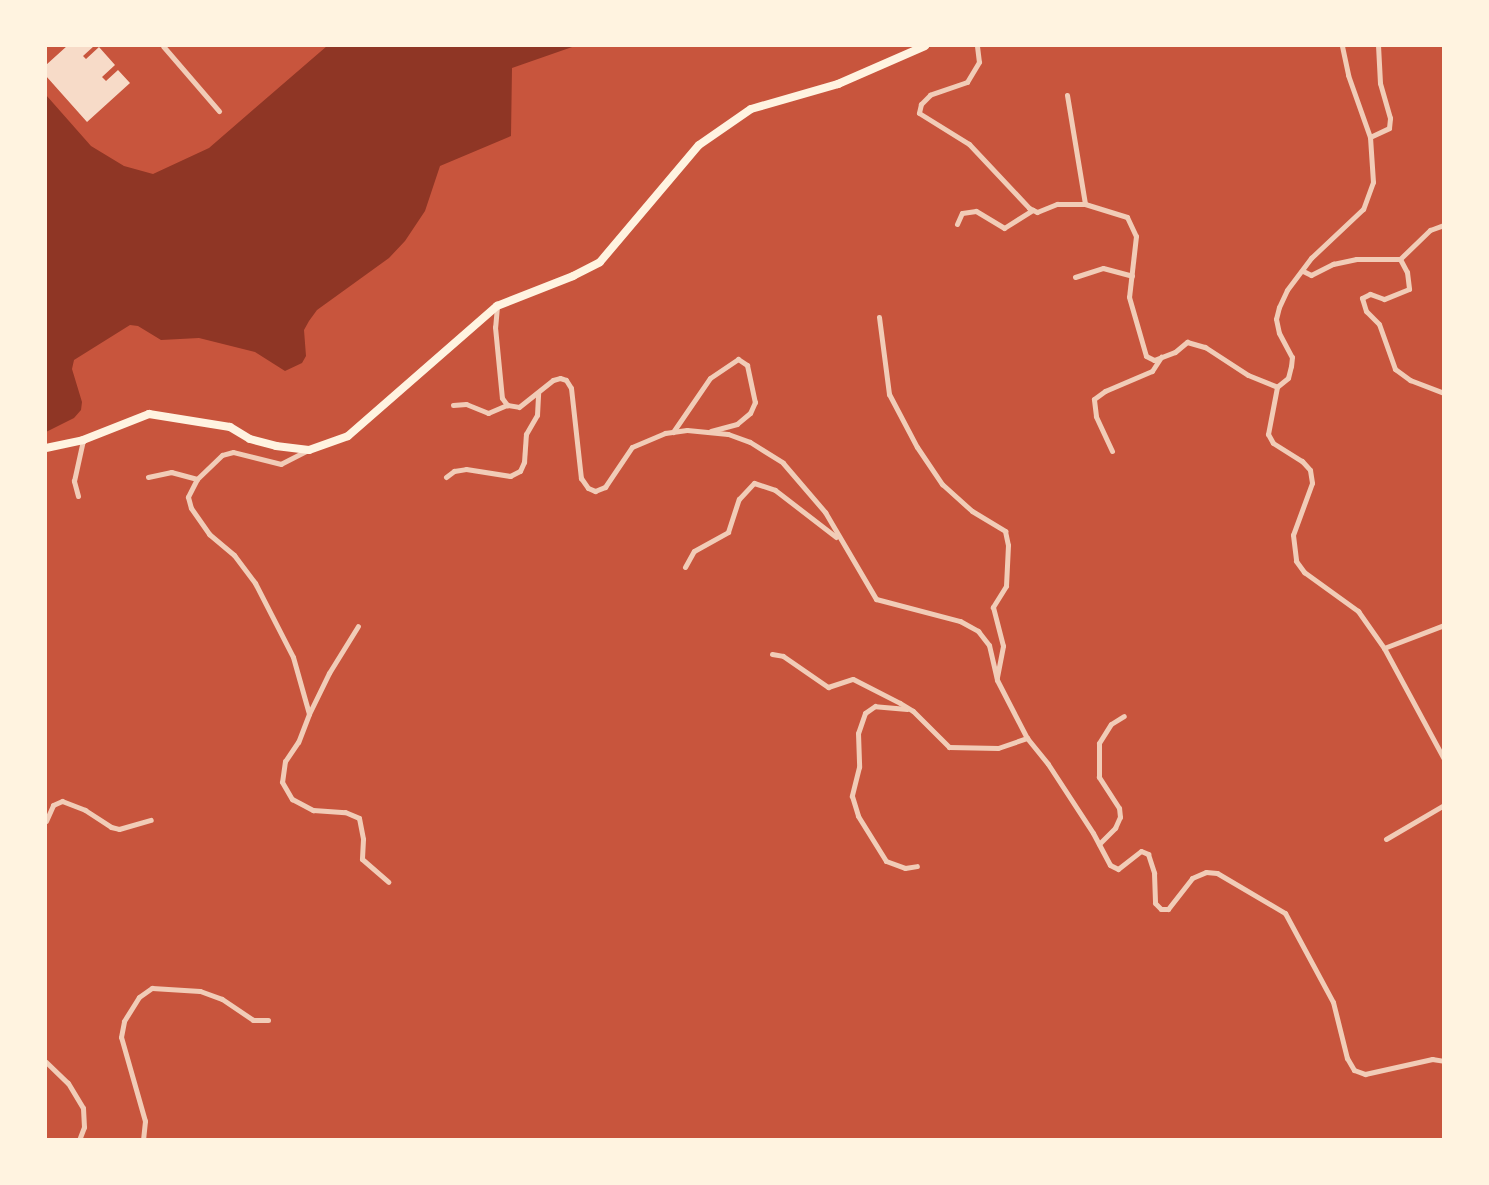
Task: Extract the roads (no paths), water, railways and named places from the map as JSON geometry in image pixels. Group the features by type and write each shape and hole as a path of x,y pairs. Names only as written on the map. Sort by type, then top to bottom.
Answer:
{"main road":[{"path":"46,448 83,440 138,416 159,414 230,428 250,439 276,446 309,450 361,428 497,306 573,276 600,262 699,145 751,109 838,84 925,46"}],"street":[{"path":"163,46 219,111"},
{"path":"977,46 979,62 967,82 930,95 921,104 919,113 969,144 1037,212 1070,202 1127,216 1134,225 1136,236 1129,297 1146,356 1154,360 1187,342 1205,347 1248,375 1277,387"},
{"path":"1342,46 1348,75 1370,137 1373,181 1363,209 1323,245 1287,290 1279,307 1276,319 1279,332 1292,356 1288,378 1277,387 1268,435 1273,443 1302,461 1310,470 1312,483 1293,535 1296,561 1304,572 1358,611 1384,648 1444,759"},
{"path":"1370,137 1389,128 1390,118 1380,83 1378,46"},
{"path":"1067,95 1085,204"},
{"path":"957,224 962,213 976,211 1004,228 1033,210"},
{"path":"1303,271 1311,275 1334,264 1356,259 1400,259 1430,230 1444,225"},
{"path":"1400,259 1407,272 1409,289 1384,299 1370,293 1362,298 1366,310 1379,324 1395,369 1410,380 1444,393"},
{"path":"1075,277 1104,268 1132,276"},
{"path":"497,306 495,327 502,374 499,390 507,405"},
{"path":"879,317 889,394 916,447 942,484 972,511 1005,531 1008,545 1006,586 993,607 1003,646 997,680"},
{"path":"1112,451 1096,416 1094,400 1105,391 1152,371 1161,357"},
{"path":"673,432 710,377 738,359 747,365 755,402 750,413 737,424 709,432"},
{"path":"453,405 466,404 488,413 507,405 519,407 553,380 566,380 570,388 581,478 587,488 595,491 605,487 632,447 673,432 709,432 750,442 783,463 825,512 876,599 920,608 960,621 978,631 989,645 997,680 1027,738 1048,764 1110,865 1118,869 1141,851 1148,854 1154,873 1155,903 1161,909 1168,909 1192,878 1206,872 1217,873 1285,913 1333,1002 1347,1058 1354,1070 1365,1074 1432,1059 1444,1061"},
{"path":"446,477 466,469 510,476 520,471 526,434 538,409 538,393"},
{"path":"78,496 74,481 83,440"},
{"path":"309,450 281,464 233,452 222,455 197,479 188,497 191,508 209,534 234,555 255,583 293,657 309,714"},
{"path":"148,477 171,472 197,479"},
{"path":"685,567 694,551 728,532 739,499 754,483 775,490 839,539"},
{"path":"1384,648 1444,625"},
{"path":"358,626 329,673 298,742 285,761 282,782 292,799 313,810 345,812 359,818 363,839 362,859 388,882"},
{"path":"772,653 783,656 828,687 853,679 913,711 949,747 998,748 1027,738"},
{"path":"913,711 875,706 865,713 858,733 859,767 852,796 858,816 886,861 897,867 916,866"},
{"path":"1099,844 1115,828 1120,817 1119,808 1099,776 1099,743 1111,724 1124,716"},
{"path":"46,821 53,805 62,801 119,829 151,820"},
{"path":"1385,839 1444,804"},
{"path":"143,1139 145,1121 121,1037 124,1021 139,997 152,988 200,991 222,999 254,1020 268,1020"},
{"path":"46,1062 68,1083 83,1108 84,1127 79,1139"}]}
